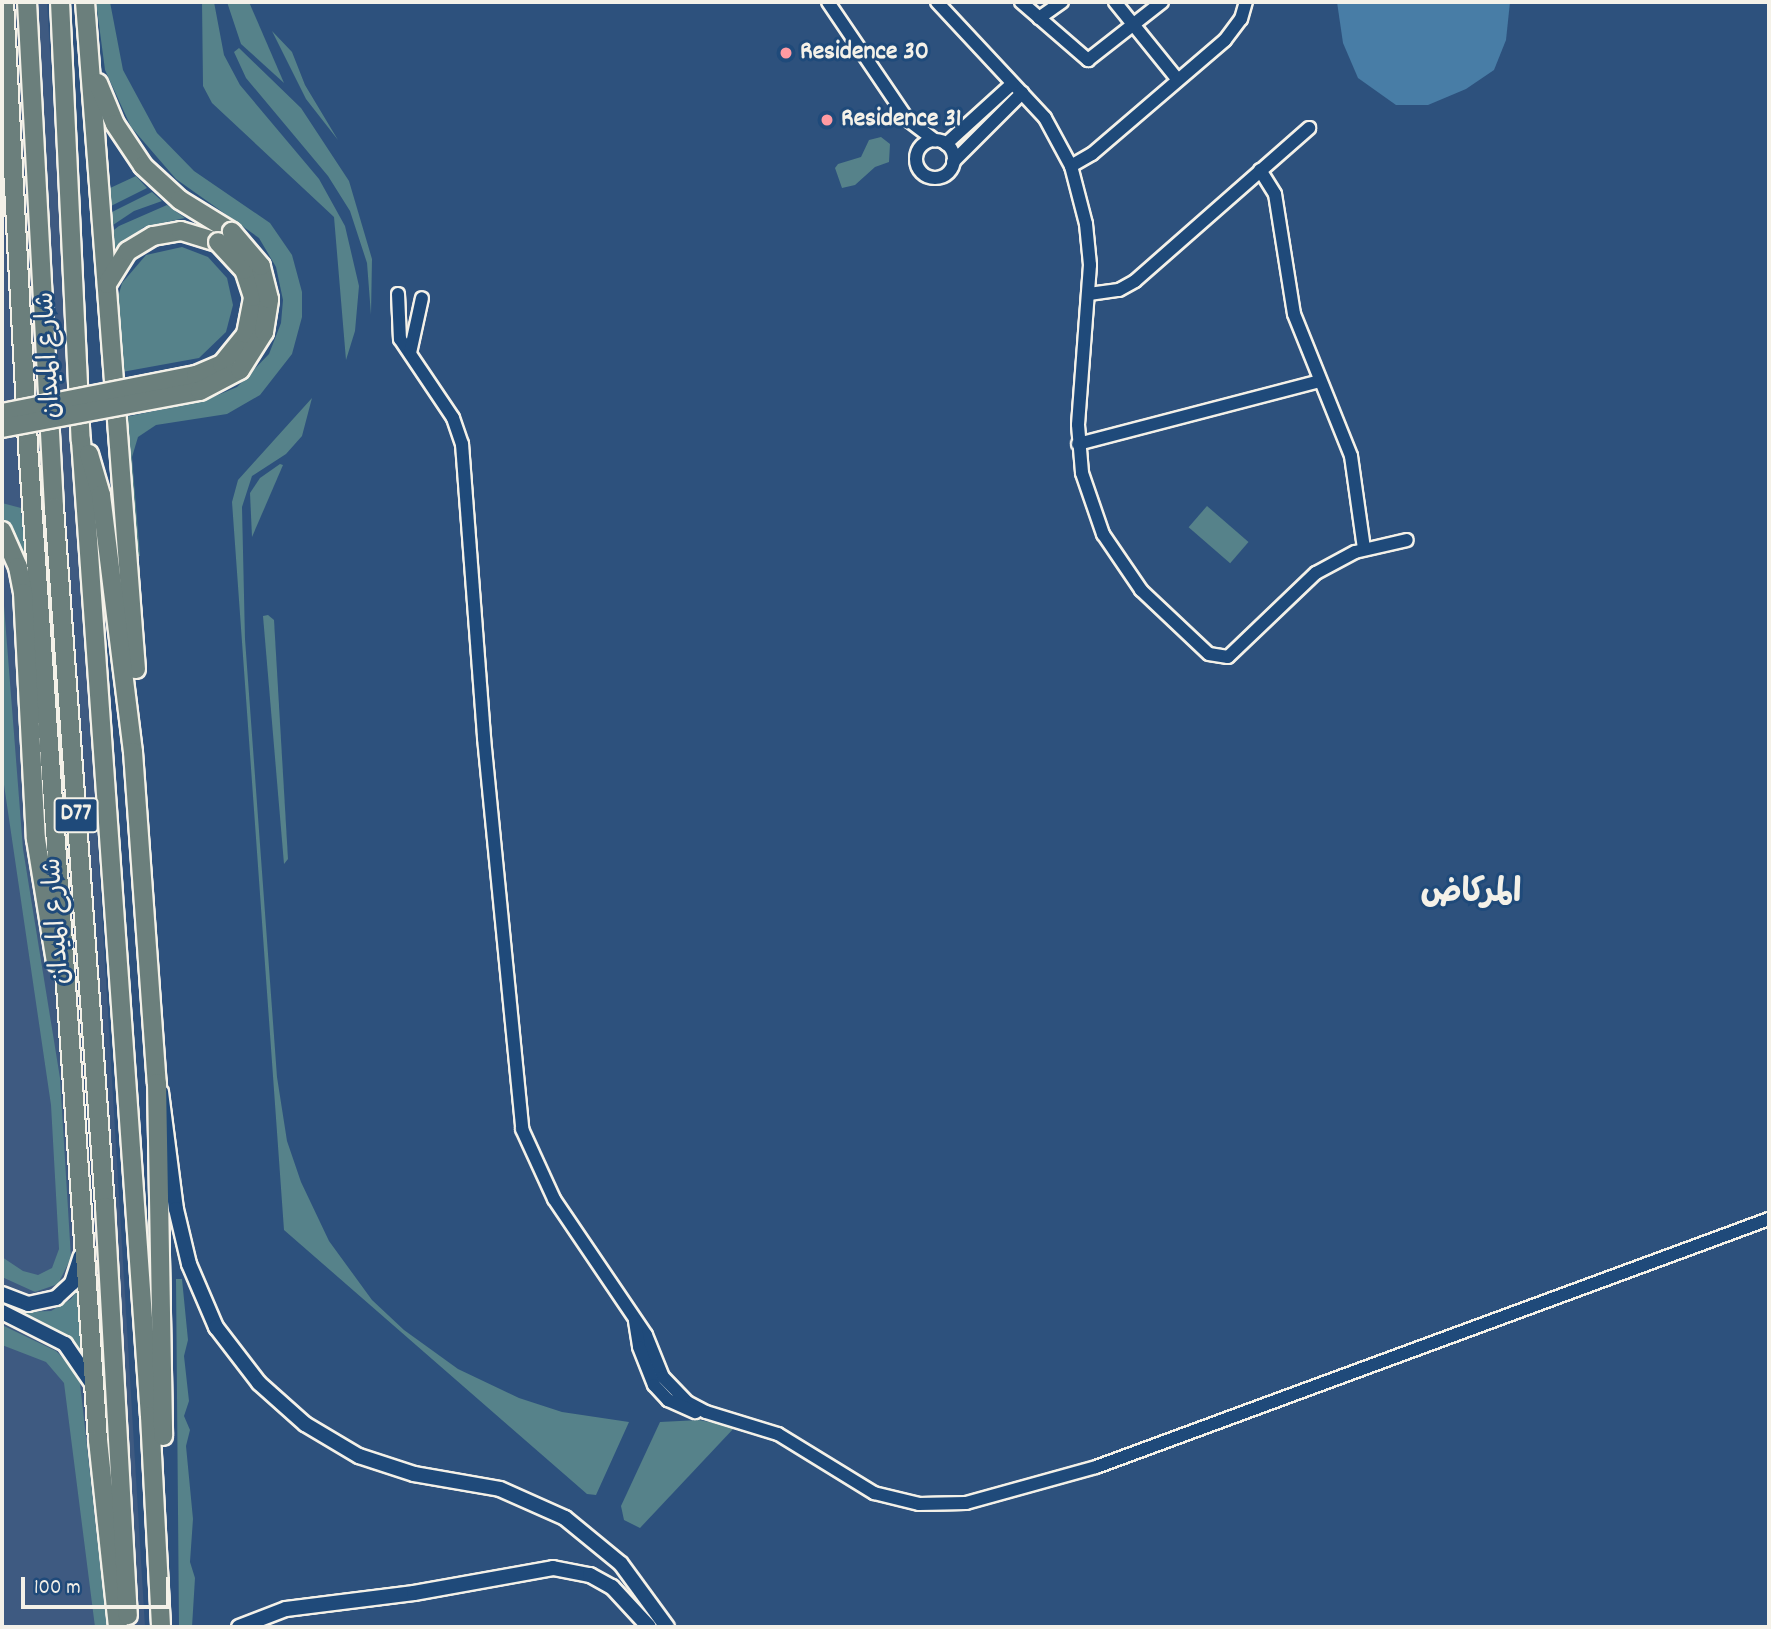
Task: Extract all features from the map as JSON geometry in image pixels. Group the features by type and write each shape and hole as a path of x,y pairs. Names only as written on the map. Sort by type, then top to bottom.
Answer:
{"main road":[{"path":"4,2 27,446 96,1392 118,1627"},
{"name":"شارع الميدان","path":"27,2 46,391 105,1207 128,1627"},
{"name":"شارع الميدان","path":"60,2 81,440 160,1627"},
{"path":"85,2 140,717 133,752"},
{"path":"2,428 200,391 240,370 264,332 269,299 261,266 180,200 144,166 115,124 90,59"},
{"path":"107,284 128,251 153,236 181,231 225,237"},
{"path":"2,413 196,375 222,363 242,343 253,306 244,270 225,237"},
{"path":"81,440 102,495 133,752 157,1083 163,1482 156,1544"},
{"path":"2,531 21,580 38,866 71,1026"}],"street":[{"path":"828,2 908,120 919,169 932,178 946,174 990,116 1017,89"},
{"path":"937,2 1045,118 1071,166 1086,225 1089,294 1078,444 1090,504 1122,566 1151,601 1213,656 1237,652 1304,582 1364,549 1406,540"},
{"path":"1021,2 1088,60 1163,2"},
{"path":"1039,18 1062,2"},
{"path":"1115,2 1178,80"},
{"path":"1071,166 1092,154 1234,31 1246,2"},
{"path":"917,155 922,146 941,142 990,116"},
{"path":"908,120 941,142 953,162"},
{"path":"1089,294 1119,290 1135,281 1308,128"},
{"path":"1260,170 1275,194 1290,299 1350,456 1364,549"},
{"path":"398,294 398,333 453,418 464,454 484,738 522,1129 554,1199 635,1320 670,1386 706,1412 778,1434 845,1480 881,1496 935,1505 974,1502 1147,1449 1769,1219"},
{"path":"410,353 422,298"},
{"path":"1078,444 1320,381"},
{"path":"157,1083 166,1109 176,1209 192,1273 216,1327 259,1383 305,1424 359,1455 414,1474 500,1489 565,1518 621,1564 667,1627"},
{"path":"2,1294 35,1304 68,1288 81,1262 84,1202"},
{"path":"2,1312 65,1343 96,1392"},
{"path":"239,1627 286,1609 414,1594 553,1568 590,1576 612,1587 649,1627"}],"shaded area":[{"path":"2,2 47,2 145,1627 2,1627"},
{"path":"1337,2 1510,2 1506,40 1494,70 1466,89 1428,105 1396,105 1358,78 1343,43"}],"green space":[{"path":"96,2 110,2 123,70 157,133 194,171 270,223 292,255 302,292 302,317 292,354 260,395 227,414 156,425 138,437 132,457 140,556 134,557 121,418 206,400 237,387 269,354 281,323 283,300 276,267 259,238 176,179 131,127 105,70"},
{"path":"202,2 214,2 224,55 240,85 319,179 345,226 359,286 355,331 346,360 334,217 212,103 203,86"},
{"path":"227,2 249,2 284,83 241,44"},
{"path":"272,31 292,52 305,85 338,140 306,99"},
{"path":"239,48 301,108 349,181 372,259 371,315 367,263 350,211 328,176 246,78 234,52"},
{"path":"881,137 890,144 889,162 875,167 855,185 842,188 835,168 838,164 861,157 869,140"},
{"path":"136,176 147,188 109,207 108,189"},
{"path":"152,192 162,201 134,211 110,227 110,213"},
{"path":"167,205 185,218 144,227 111,252 110,233 119,226"},
{"path":"182,247 208,257 227,278 233,305 226,332 199,358 122,372 117,301 122,283 146,255"},
{"path":"312,398 302,436 286,454 252,476 242,507 245,639 277,1077 287,1141 301,1182 329,1241 372,1300 404,1330 458,1369 519,1398 562,1412 629,1422 596,1495 587,1494 284,1230 232,502 238,480"},
{"path":"280,464 283,465 252,537 250,493 260,478"},
{"path":"2,503 21,508 26,568 2,520"},
{"path":"1207,506 1249,542 1230,563 1189,527"},
{"path":"2,580 23,849 60,1078 71,1258 58,1284 35,1292 2,1277 2,1257 23,1271 38,1275 52,1268 59,1249 51,1105 3,778"},
{"path":"268,615 274,620 288,859 284,864 263,616"},
{"path":"176,1279 182,1279 188,1340 184,1356 189,1401 184,1416 190,1430 186,1446 193,1519 190,1562 195,1578 192,1627 179,1627"},
{"path":"81,1286 88,1358 62,1334 15,1312 51,1311 71,1299"},
{"path":"2,1325 56,1351 73,1368 80,1383 107,1627 95,1627 64,1383 46,1362 2,1345"},
{"path":"699,1420 735,1427 640,1528 624,1520 621,1506 660,1422"}],"place":[{"name":"Residence 30","path":"786,53"},
{"name":"Residence 31","path":"827,120"}],"district":[{"name":"المركاض","path":"1471,895"}]}
